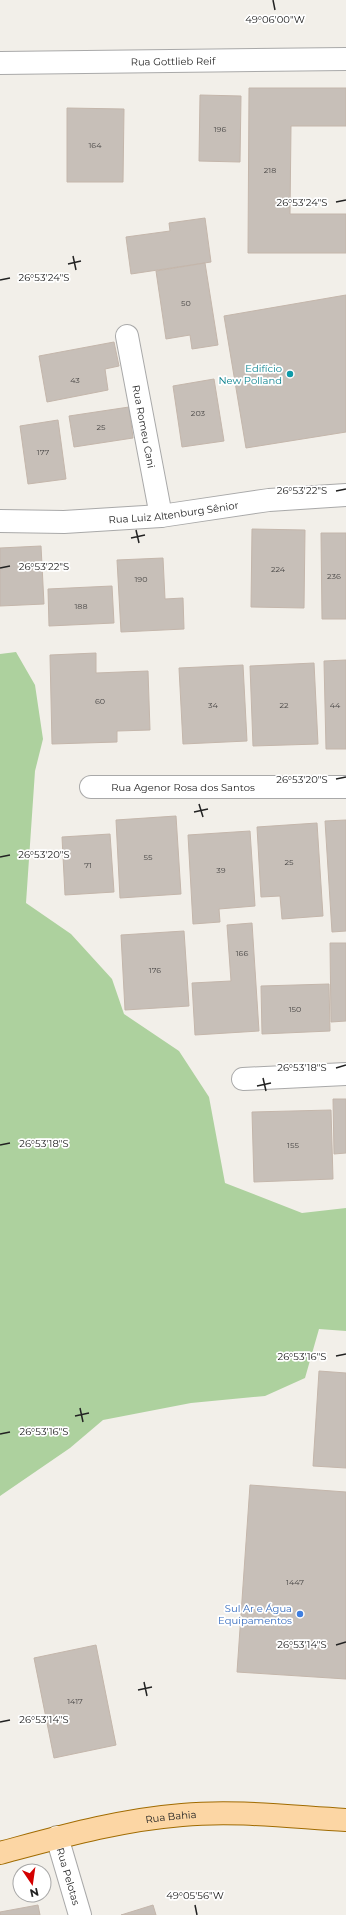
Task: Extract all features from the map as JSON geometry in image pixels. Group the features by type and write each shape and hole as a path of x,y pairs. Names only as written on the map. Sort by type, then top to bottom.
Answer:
{"main road":[{"name":"Rua Bahia","path":"0,1853 106,1826 183,1814 238,1814 346,1820"}],"street":[{"name":"Rua Gottlieb Reif","path":"0,63 346,59"},
{"name":"Rua Romeu Cani","path":"127,336 161,516"},
{"name":"Rua Luiz Altenburg Sênior","path":"0,521 64,522 161,516 269,500 346,495"},
{"name":"Rua Agenor Rosa dos Santos","path":"91,787 346,787"},
{"path":"243,1079 346,1074"},
{"name":"Rua Pelotas","path":"57,1838 80,1915"}],"green space":[{"path":"16,652 35,685 43,739 35,771 26,903 71,934 112,979 124,1014 179,1051 209,1097 225,1183 302,1213 346,1208 346,1331 319,1329 305,1378 265,1396 191,1403 103,1420 70,1448 0,1496 0,654"}],"building":[{"path":"249,88 346,88 346,126 291,126 290,214 346,214 346,253 248,253"},
{"path":"200,95 241,96 240,162 199,161"},
{"path":"67,108 124,109 123,182 67,182"},
{"path":"205,218 211,262 131,274 126,237 170,231 169,223"},
{"path":"205,263 218,345 192,349 190,335 166,339 156,271"},
{"name":"Edifício New Polland","path":"346,295 346,432 246,448 224,316"},
{"path":"114,342 119,366 105,369 108,390 47,402 39,356"},
{"path":"214,379 224,441 182,447 173,386"},
{"path":"129,407 133,438 74,447 69,416"},
{"path":"58,420 66,479 28,484 20,426"},
{"path":"252,529 305,530 304,608 251,607"},
{"path":"321,533 346,533 346,619 322,619"},
{"path":"41,546 44,604 0,606 0,548"},
{"path":"163,558 165,599 183,598 184,629 121,632 117,560"},
{"path":"112,586 114,623 49,626 48,589"},
{"path":"96,653 96,673 148,671 150,730 117,731 117,742 52,744 50,655"},
{"path":"346,660 346,749 326,749 324,661"},
{"path":"314,663 318,744 253,746 250,666"},
{"path":"243,665 247,741 183,744 179,668"},
{"path":"176,816 181,894 120,898 116,820"},
{"path":"346,820 346,931 332,932 325,821"},
{"path":"317,823 323,916 282,919 280,896 261,897 257,827"},
{"path":"250,831 255,906 219,909 220,922 193,924 188,835"},
{"path":"110,834 114,892 65,895 62,837"},
{"path":"252,923 259,1031 195,1035 192,983 231,981 227,925"},
{"path":"184,931 189,1006 125,1010 121,935"},
{"path":"330,943 346,943 346,1021 331,1022"},
{"path":"329,984 330,1031 262,1034 261,986"},
{"path":"333,1099 346,1099 346,1153 334,1154"},
{"path":"331,1110 333,1179 254,1182 252,1112"},
{"path":"319,1371 346,1373 346,1468 313,1466"},
{"path":"250,1485 346,1492 346,1679 237,1672"},
{"path":"96,1645 116,1745 54,1758 34,1658"},
{"path":"38,1905 40,1915 0,1915 0,1912"},
{"path":"153,1905 156,1915 121,1915"}],"place":[{"name":"Edifício New Polland","path":"290,374"},
{"name":"Sul Ar e Água Equipamentos","path":"300,1614"}]}
